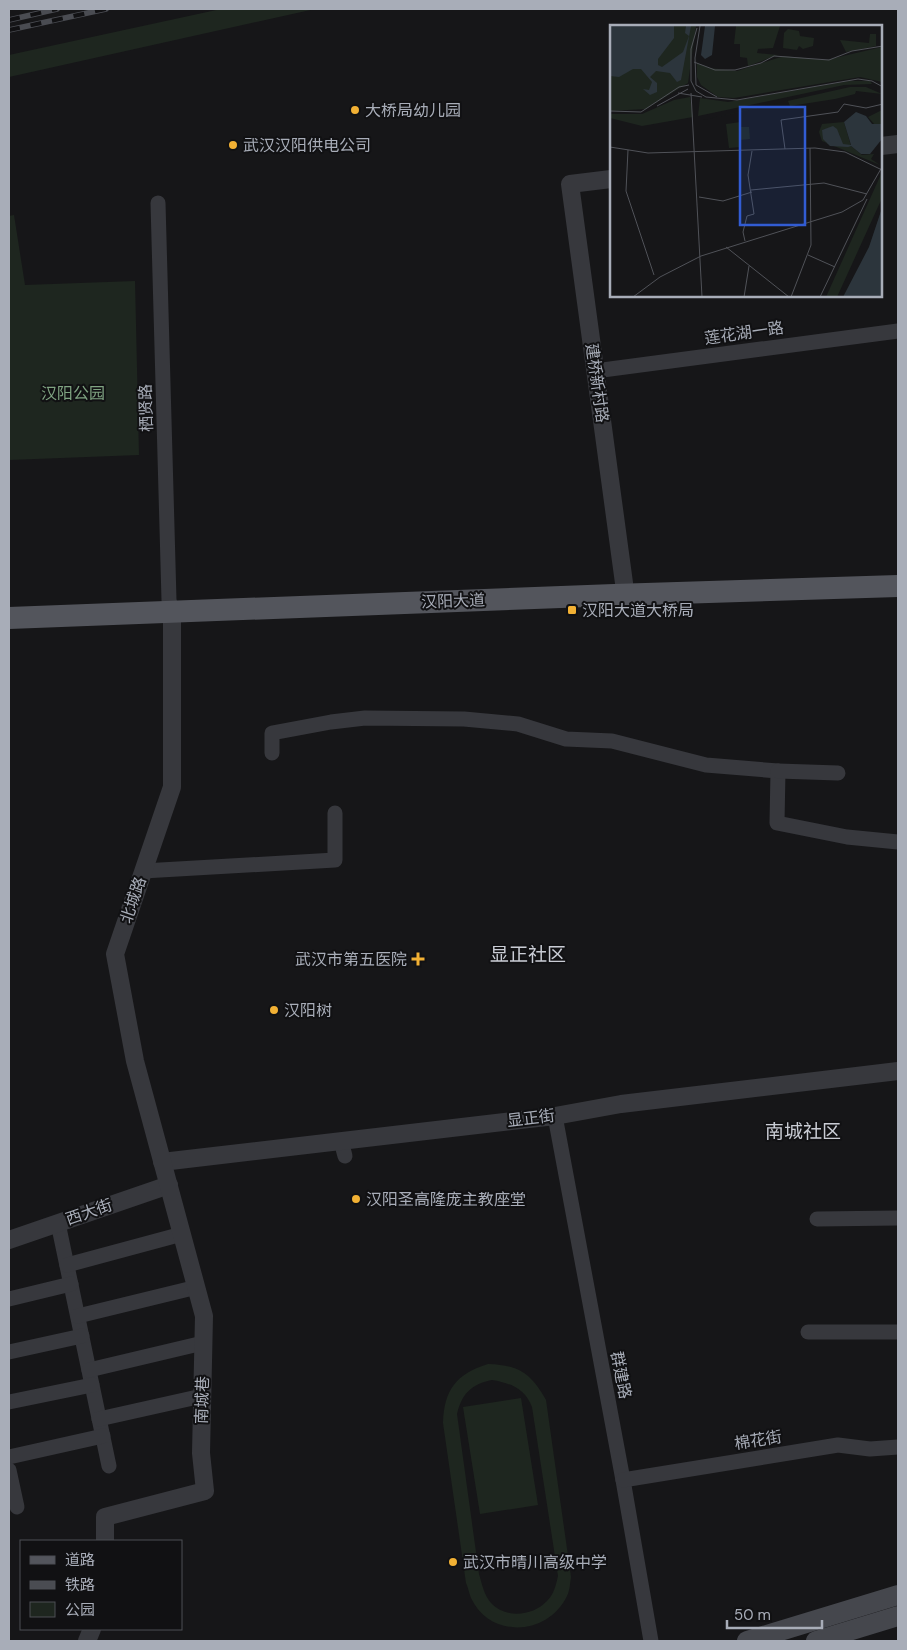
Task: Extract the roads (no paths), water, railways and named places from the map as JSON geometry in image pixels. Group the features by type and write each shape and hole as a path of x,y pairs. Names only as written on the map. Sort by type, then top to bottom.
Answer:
{"main road":[{"name":"汉阳大道","path":"9,618 170,606 624,583 898,573"},
{"name":"汉阳大道","path":"9,604 170,606 898,586"},
{"path":"746,1641 898,1595"},
{"path":"816,1641 898,1616"}],"street":[{"path":"882,146 898,144"},
{"name":"建桥新村路","path":"610,179 570,184 624,583"},
{"name":"栖贤路","path":"158,203 170,606"},
{"name":"莲花湖一路","path":"595,371 898,331"},
{"name":"北城路","path":"169,1185 135,1061 115,954 172,787 170,606"},
{"path":"272,753 272,733 314,725 365,718 464,719 518,724 566,739 612,741 706,765 838,774"},
{"path":"778,771 777,823 847,837 898,842"},
{"path":"143,871 335,860 335,813"},
{"name":"显正街","path":"162,1162 343,1148 555,1116 621,1104 898,1071"},
{"name":"群建路","path":"555,1116 651,1641"},
{"name":"西大街","path":"9,1240 169,1185"},
{"name":"南城巷","path":"105,1540 104,1517 205,1492 200,1453 204,1316 169,1185"},
{"path":"817,1219 898,1218"},
{"path":"58,1223 109,1466"},
{"path":"67,1265 182,1234"},
{"path":"9,1299 71,1284"},
{"path":"78,1316 196,1287"},
{"path":"808,1332 898,1332"},
{"path":"9,1352 82,1336"},
{"path":"9,1402 203,1343"},
{"path":"99,1418 202,1396"},
{"path":"9,1457 103,1436"},
{"name":"棉花街","path":"623,1480 838,1445 870,1449 898,1447"},
{"path":"9,1470 11,1487 17,1507"}],"railway":[{"path":"9,20 57,9"},
{"path":"9,30 106,9"}],"place":[{"name":"大桥局幼儿园","path":"355,110"},
{"name":"武汉汉阳供电公司","path":"233,145"},
{"name":"汉阳大道大桥局","path":"572,610"},
{"name":"武汉市第五医院","path":"418,959"},
{"name":"汉阳树","path":"274,1010"},
{"name":"汉阳圣高隆庞主教座堂","path":"356,1199"},
{"name":"武汉市晴川高级中学","path":"453,1562"}],"district":[{"name":"显正社区","path":"528,954"},
{"name":"南城社区","path":"803,1131"}],"park label":[{"name":"汉阳公园","path":"73,393"}]}
